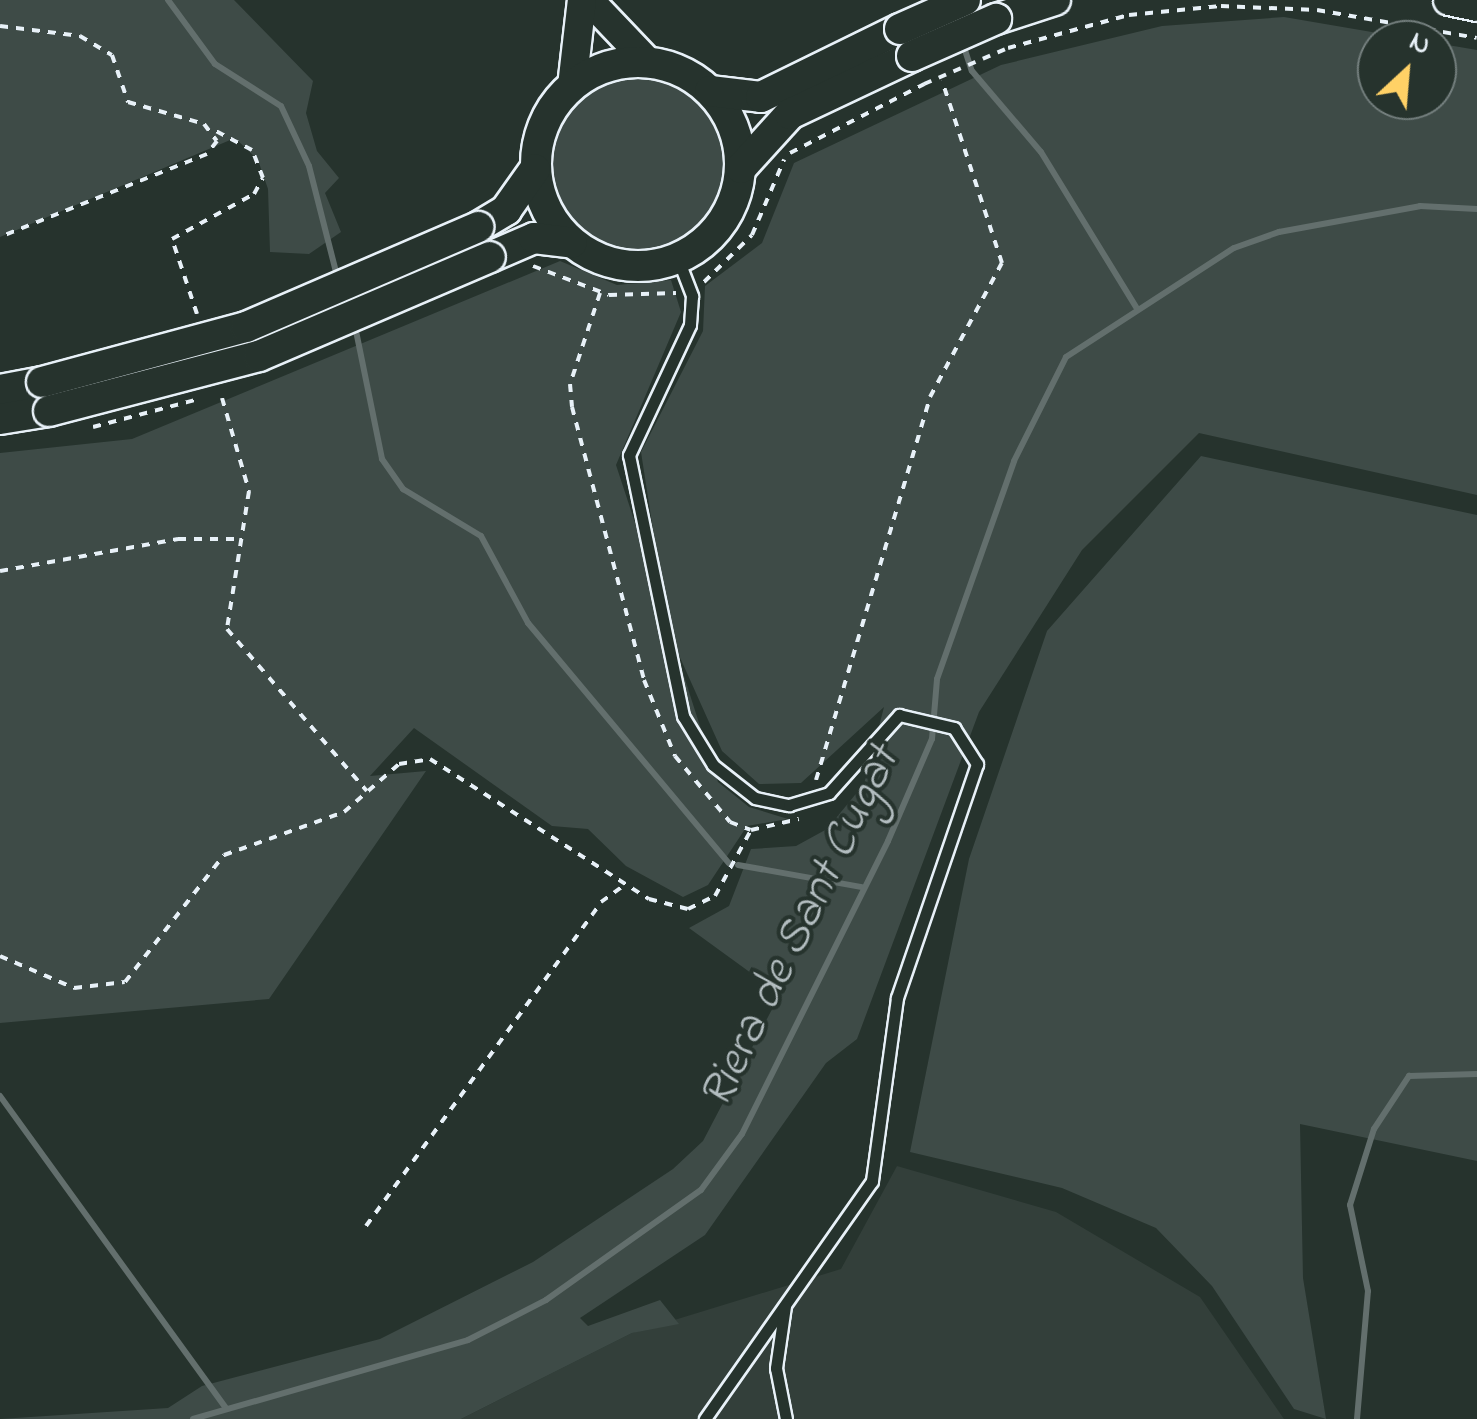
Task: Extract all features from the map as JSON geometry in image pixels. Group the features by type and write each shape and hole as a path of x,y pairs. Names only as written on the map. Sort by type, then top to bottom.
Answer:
{"main road":[{"path":"0,419 45,397 246,326 478,227 506,210 535,169 548,116 572,86 607,66 648,62 710,91 761,97 912,56 965,0"},
{"path":"0,390 45,397 259,356 534,238 572,243 614,264 678,259 727,216 741,168 790,114 912,56 1055,0"},
{"path":"1449,0 1477,6"},
{"path":"710,91 734,129 741,168"},
{"path":"535,169 546,210 572,243"}],"street":[{"path":"586,0 648,62"},
{"path":"572,86 586,0"}],"lane":[{"path":"678,259 692,296 690,324 629,455 659,618 683,716 713,765 755,798 809,804 829,793 882,728 916,716 954,728 978,764 897,998 872,1182 705,1419"},
{"path":"786,1419 776,1368 788,1297"}],"path":[{"path":"703,282 752,235 784,159 818,136 912,56 1008,48 1129,15 1222,6 1317,10 1477,38"},
{"path":"0,26 80,36 112,55 121,91 138,110 214,130 252,150 260,188 172,239 197,314"},
{"path":"809,804 930,397 1002,263 942,80"},
{"path":"0,237 207,154 214,130"},
{"path":"520,269 549,268 600,293 676,294"},
{"path":"600,293 570,384 572,408 644,680 676,756 730,822 752,830 790,828 829,793"},
{"path":"222,398 249,491 228,629 367,792"},
{"path":"0,571 178,539 242,539"},
{"path":"0,956 74,988 125,982 224,855 344,812 399,764 430,759 626,884 688,909 715,896 752,830"},
{"path":"366,1226 601,902 626,884"}],"shaded area":[{"path":"0,0 234,0 313,81 306,113 317,151 339,178 325,193 341,232 309,254 270,252 268,189 258,160 235,138 0,237"},
{"path":"1284,17 1357,29 1357,120 1457,120 1457,46 1477,50 1477,495 1199,433 1082,550 979,712 857,1039 826,1063 705,1235 580,1318 588,1326 660,1300 679,1324 632,1333 461,1419 0,1419 168,1408 202,1386 380,1339 533,1262 673,1169 703,1141 780,994 689,928 729,906 751,849 796,846 827,829 864,784 884,707 801,783 759,784 722,751 673,642 718,782 749,807 788,819 747,826 708,885 683,897 626,866 588,829 552,826 414,728 370,776 426,771 269,999 0,1023 0,453 132,439 560,261 617,285 671,280 681,312 616,465 667,620 641,452 703,331 705,286 762,243 794,163 1001,65 1162,26"},
{"path":"638,77 671,84 699,103 718,131 725,164 718,197 699,225 671,244 638,251 605,244 577,225 558,197 551,164 558,131 577,103 605,84"},
{"path":"1201,456 1477,515 1477,1161 1300,1124 1303,1278 1326,1419 1294,1409 1212,1286 1156,1228 1062,1188 910,1152 969,859 1047,631"},
{"path":"897,1166 1056,1212 1200,1297 1284,1419 461,1419 632,1333 841,1269"}],"waterway":[{"path":"168,0 215,64 281,106 309,166 337,276"},
{"path":"963,44 972,71 1041,152 1136,307"},
{"name":"Riera de Sant Cugat","path":"193,1419 468,1340 546,1300 701,1190 742,1134 888,841 932,739 937,679 1014,461 1066,357 1234,248 1279,232 1420,206 1477,209"},
{"path":"355,326 382,459 403,489 481,536 528,623 729,863"},
{"path":"738,865 862,887"},
{"path":"1357,1419 1368,1291 1350,1205 1374,1129 1409,1076 1477,1074"},
{"path":"0,1096 226,1408"}]}
